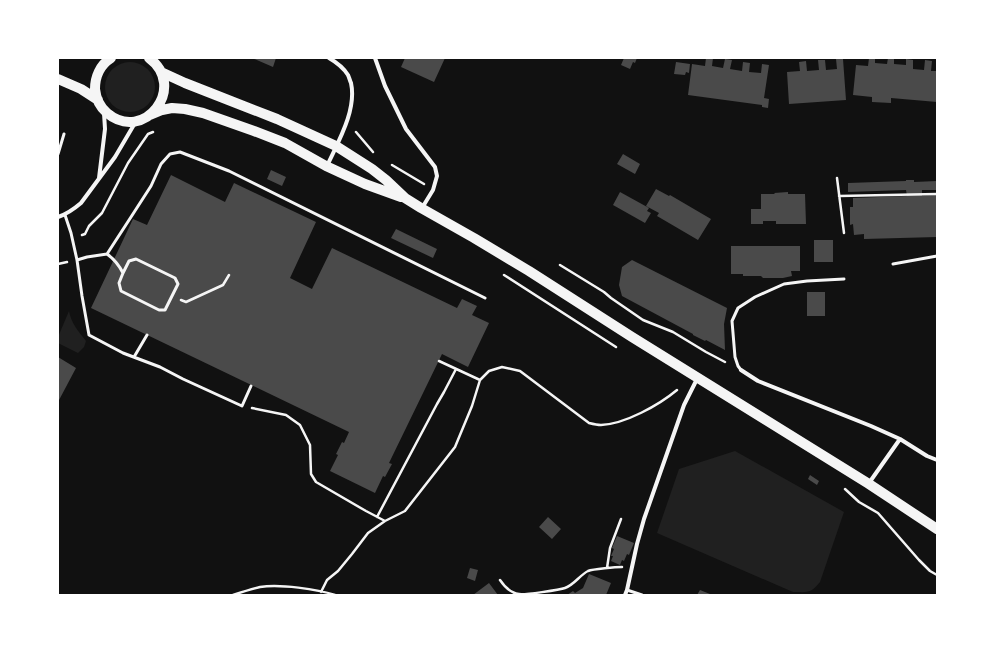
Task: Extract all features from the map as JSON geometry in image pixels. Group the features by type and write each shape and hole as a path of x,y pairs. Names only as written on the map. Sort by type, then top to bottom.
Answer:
{"main road":[{"path":"108,58 96,78 95,93 104,111 119,120 128,122 144,119 150,115 156,110 164,96 164,80 161,72 157,65 149,58"},
{"path":"161,72 276,119 336,146 372,169 405,198 529,271 869,484 937,529"},
{"path":"58,79 81,89 98,100"},
{"path":"150,115 172,108 203,113 285,143 326,166 365,184 405,198"}],"street":[{"path":"326,166 348,118 352,101 352,90 348,76 338,63 329,58"},
{"path":"375,58 384,86 406,129 435,167 437,176 433,190 421,208"},
{"path":"99,179 105,129 104,111"},
{"path":"58,217 75,209 81,203 115,157 137,121"},
{"path":"741,370 758,382 871,426 900,439 927,456 937,460"},
{"path":"625,595 644,518 684,405 698,378"},
{"path":"869,484 900,439"}],"lane":[{"path":"58,154 64,134"},
{"path":"106,254 151,186 161,164 170,154 180,152 229,170 485,298"},
{"path":"65,215 77,260 89,336 116,350 160,367 242,406 251,386"},
{"path":"77,260 87,256 106,254 119,264 123,273"},
{"path":"892,264 937,256"},
{"path":"136,259 175,278 178,284 165,310 159,310 121,291 119,283 123,273 129,261 136,259"},
{"path":"741,370 735,357 732,321 738,308 755,297 784,284 844,279"},
{"path":"134,357 147,335"},
{"path":"627,590 642,595"}],"path":[{"path":"71,236 86,234 89,226 102,213 135,151 148,134 154,130"},
{"path":"356,132 377,155"},
{"path":"389,163 433,190"},
{"path":"837,178 844,233"},
{"path":"839,196 937,194"},
{"path":"58,264 65,262"},
{"path":"560,265 604,292 643,320 673,332 706,352 741,370"},
{"path":"502,274 616,347"},
{"path":"172,295 186,302 223,285 229,275"},
{"path":"438,361 480,380"},
{"path":"321,592 327,580 338,571 368,532 404,511 455,447 480,380 489,371 502,367 520,371 589,423 600,425 615,423 634,415 668,398 677,390"},
{"path":"377,517 456,369"},
{"path":"242,406 286,415 300,425 310,445 311,474 316,482 385,521"},
{"path":"845,489 859,502 878,513 919,560 930,571 937,575"},
{"path":"607,568 610,548 621,520"},
{"path":"500,580 508,590 519,594 545,592 566,588 588,571 620,567 632,569"},
{"path":"233,595 261,587 280,586 335,595"}],"shaded area":[{"path":"130,62 139,64 148,69 153,78 155,87 153,96 148,105 139,110 130,112 121,110 112,105 107,96 105,87 107,78 112,69 121,64"},
{"path":"69,311 73,323 86,341 84,347 78,353 58,343 58,337"},
{"path":"735,451 844,512 820,582 814,589 808,592 793,592 657,533 679,469"}],"building":[{"path":"252,58 276,58 273,67"},
{"path":"405,58 445,58 434,82 401,67"},
{"path":"624,58 637,58 635,63 633,62 630,69 621,65"},
{"path":"706,58 713,58 712,66 723,68 725,59 732,60 730,69 742,71 743,62 750,63 749,72 761,73 762,64 769,65 764,98 769,99 768,108 762,107 762,105 688,95 692,64 705,66"},
{"path":"869,58 875,58 875,63 887,64 888,58 894,58 894,64 906,65 906,59 913,60 913,69 924,70 925,60 932,61 931,71 937,71 937,102 891,98 891,103 872,102 872,97 853,95 856,65 868,66"},
{"path":"836,59 843,59 846,100 789,104 787,72 800,71 799,62 806,61 807,71 819,70 818,60 825,60 826,70 837,69"},
{"path":"676,62 690,64 689,73 686,72 685,75 674,74"},
{"path":"623,154 640,164 635,174 617,164"},
{"path":"271,170 286,177 282,186 267,179"},
{"path":"171,175 225,202 234,183 316,222 290,278 312,289 332,248 457,308 462,299 477,306 472,315 489,323 468,367 442,354 389,463 392,464 385,477 383,476 375,493 330,471 338,455 336,454 342,442 344,443 349,432 91,308 133,219 147,225"},
{"path":"914,180 914,182 937,181 937,190 922,190 922,196 937,195 937,237 864,239 864,234 854,235 853,224 850,225 850,207 853,207 853,198 907,196 906,190 848,192 848,183"},
{"path":"656,189 669,196 670,195 711,219 698,240 657,216 659,213 646,206"},
{"path":"620,192 649,208 647,211 651,213 645,223 613,205"},
{"path":"788,192 788,194 805,194 806,224 776,224 776,221 763,221 763,224 751,224 751,209 761,209 761,194"},
{"path":"396,229 437,249 433,258 391,238"},
{"path":"814,240 833,240 833,262 814,262"},
{"path":"731,246 800,246 800,271 791,271 792,276 783,278 763,278 761,276 731,274"},
{"path":"632,260 727,308 724,324 725,350 693,335 622,296 619,285 622,267"},
{"path":"807,292 825,292 825,316 807,316"},
{"path":"58,357 76,368 58,402"},
{"path":"810,475 819,481 817,485 808,479"},
{"path":"548,517 561,529 552,539 539,527"},
{"path":"617,536 634,543 629,555 627,554 624,561 622,560 620,565 611,561 613,556 611,556 614,549 612,548"},
{"path":"470,568 478,570 475,581 467,578"},
{"path":"589,574 611,583 606,595 567,595 573,591 575,593 583,588"},
{"path":"489,583 498,595 473,595"},
{"path":"700,590 710,594 710,595 697,595"}]}
